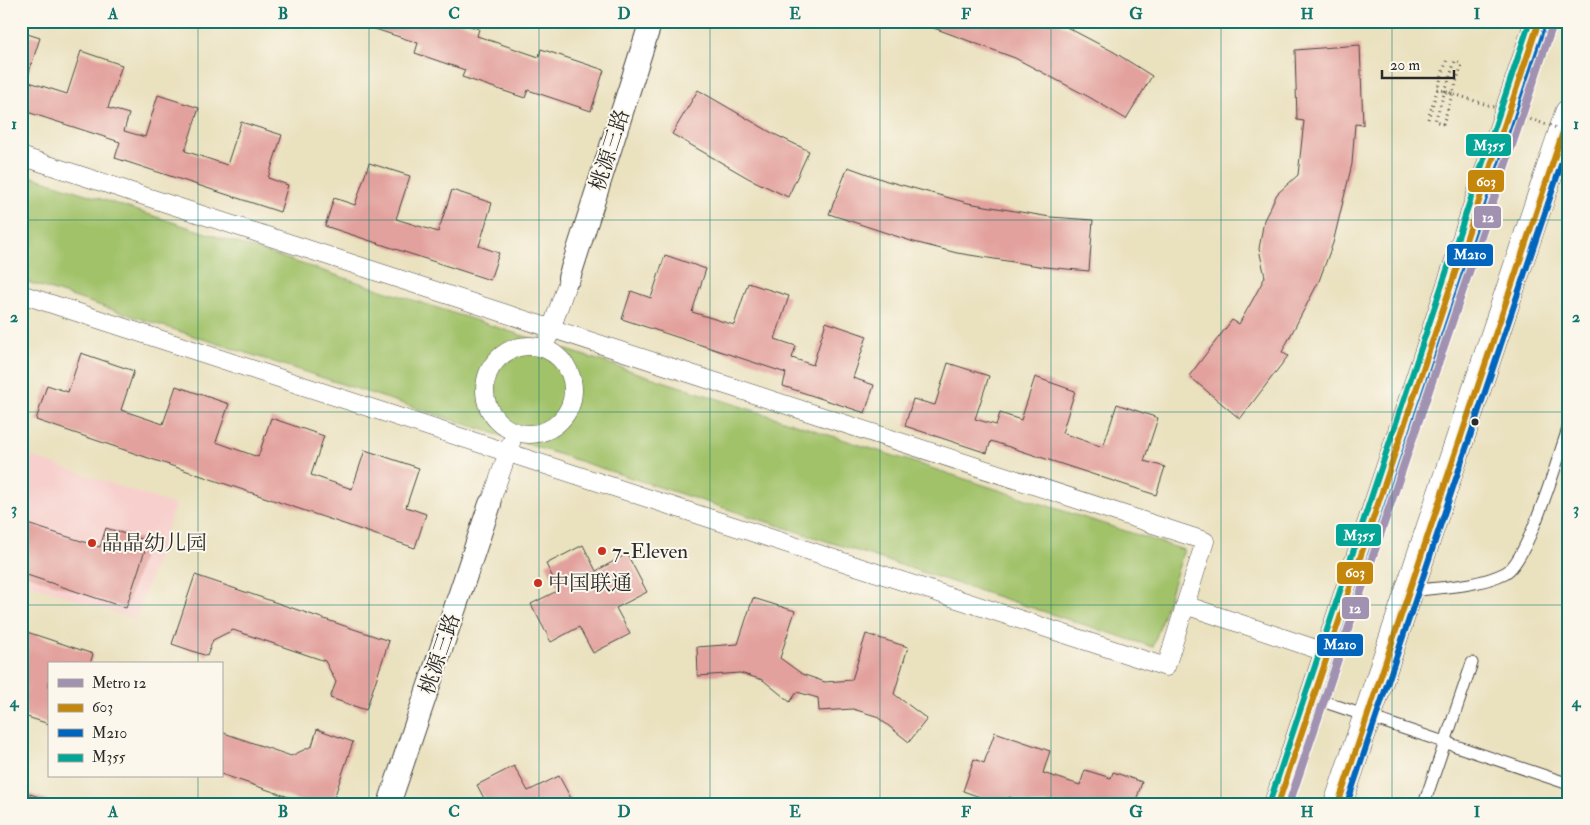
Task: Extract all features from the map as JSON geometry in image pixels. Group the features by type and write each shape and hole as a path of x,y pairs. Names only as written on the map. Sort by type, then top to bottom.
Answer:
{"main road":[{"path":"1278,804 1540,21"},
{"path":"1338,804 1569,113"}],"street":[{"name":"桃源三路","path":"568,278 651,21"},
{"path":"21,156 1205,541 1166,667 21,294"},
{"path":"544,348 568,278"},
{"path":"531,346 544,348 558,356 567,367 573,381 573,395 569,409 561,421 549,429 535,434 515,431 496,419 489,407 485,393 486,378 493,365 503,354 516,347 531,346"},
{"path":"490,504 515,431"},
{"name":"桃源三路","path":"389,804 490,504"},
{"path":"1185,606 1328,652"}],"lane":[{"path":"1409,591 1483,580 1507,572 1527,545 1569,426"},
{"path":"1424,804 1472,662"},
{"path":"1313,698 1445,744 1569,784"}],"path":[{"path":"1428,119 1447,59"},
{"path":"1455,62 1462,64 1453,94 1443,124 1435,121 1455,62"},
{"path":"1437,89 1453,94"},
{"path":"1445,91 1569,132"}],"shaded area":[{"name":"晶晶幼儿园","path":"21,453 175,505 136,620 21,581"}],"green space":[{"path":"21,173 1184,550 1153,647 21,280"}],"building":[{"path":"368,21 455,21 479,29 477,36 539,57 541,49 604,70 591,111 528,90 525,98 462,77 465,70 415,53 418,43 366,26"},
{"path":"915,21 1055,21 1114,52 1152,76 1126,119 1015,58"},
{"path":"21,32 40,38 26,81 67,94 81,51 122,65 108,108 129,114 124,131 145,137 158,95 199,108 185,151 227,165 241,122 282,135 268,178 288,185 280,212 115,158 120,142 21,110"},
{"path":"1360,45 1363,125 1355,124 1352,164 1333,243 1319,281 1282,352 1288,356 1240,419 1189,376 1232,320 1239,324 1265,277 1259,249 1264,220 1277,194 1298,175 1304,121 1297,120 1295,50"},
{"path":"698,90 772,133 809,151 788,197 748,178 672,134"},
{"path":"369,163 410,176 396,219 438,232 452,190 492,203 479,246 499,253 490,280 325,226 334,198 355,205"},
{"path":"848,167 887,181 968,203 1050,217 1093,220 1089,271 1045,267 957,253 914,242 829,214"},
{"path":"665,255 706,269 692,312 734,325 748,283 789,296 775,339 796,346 792,358 813,365 826,322 867,336 853,378 874,385 865,413 783,386 786,373 622,319 631,291 651,298"},
{"path":"81,353 134,371 121,410 163,424 176,386 229,404 216,442 258,457 271,418 324,436 311,475 352,489 365,450 419,468 406,507 426,514 415,548 36,420 47,385 68,392"},
{"path":"948,363 989,376 975,419 996,425 1000,413 1021,420 1035,377 1075,391 1062,433 1103,447 1117,404 1158,418 1144,461 1165,467 1156,495 991,441 987,453 905,426 913,399 935,405"},
{"path":"21,522 100,547 106,528 148,541 126,608 21,573"},
{"path":"583,545 596,571 627,554 647,592 616,608 630,634 593,653 579,627 551,642 531,604 559,590 546,564"},
{"path":"195,575 389,641 366,710 330,698 336,682 325,661 233,630 213,640 207,656 172,644"},
{"path":"753,598 795,611 780,658 802,674 825,682 852,680 866,634 908,647 894,694 927,719 909,742 876,716 853,709 819,711 818,698 797,692 790,702 763,680 740,673 698,676 697,647 738,644"},
{"path":"21,630 93,654 91,662 48,662 48,724 21,715"},
{"path":"317,729 353,742 332,804 309,804 222,774 222,732 291,756 312,746"},
{"path":"995,732 1050,751 1043,773 1080,785 1085,770 1111,778 1113,772 1142,782 1135,804 1029,804 1009,797 1007,804 1000,804 963,791 974,759 984,763"},
{"path":"514,766 528,791 559,776 574,804 487,804 477,785"},
{"path":"21,791 48,800 47,804 21,804"}],"metro line":[{"name":"12","path":"1289,804 1554,21"}],"transit line":[{"name":"M355","path":"1270,801 1530,21"},
{"name":"603","path":"1278,804 1539,21"},
{"name":"M210","path":"1287,804 1547,24"},
{"name":"603","path":"1338,804 1569,114"},
{"name":"M210","path":"1347,804 1569,141"}],"place":[{"name":"晶晶幼儿园","path":"92,543"},
{"name":"7-Eleven","path":"602,551"},
{"name":"中国联通","path":"538,583"}]}
